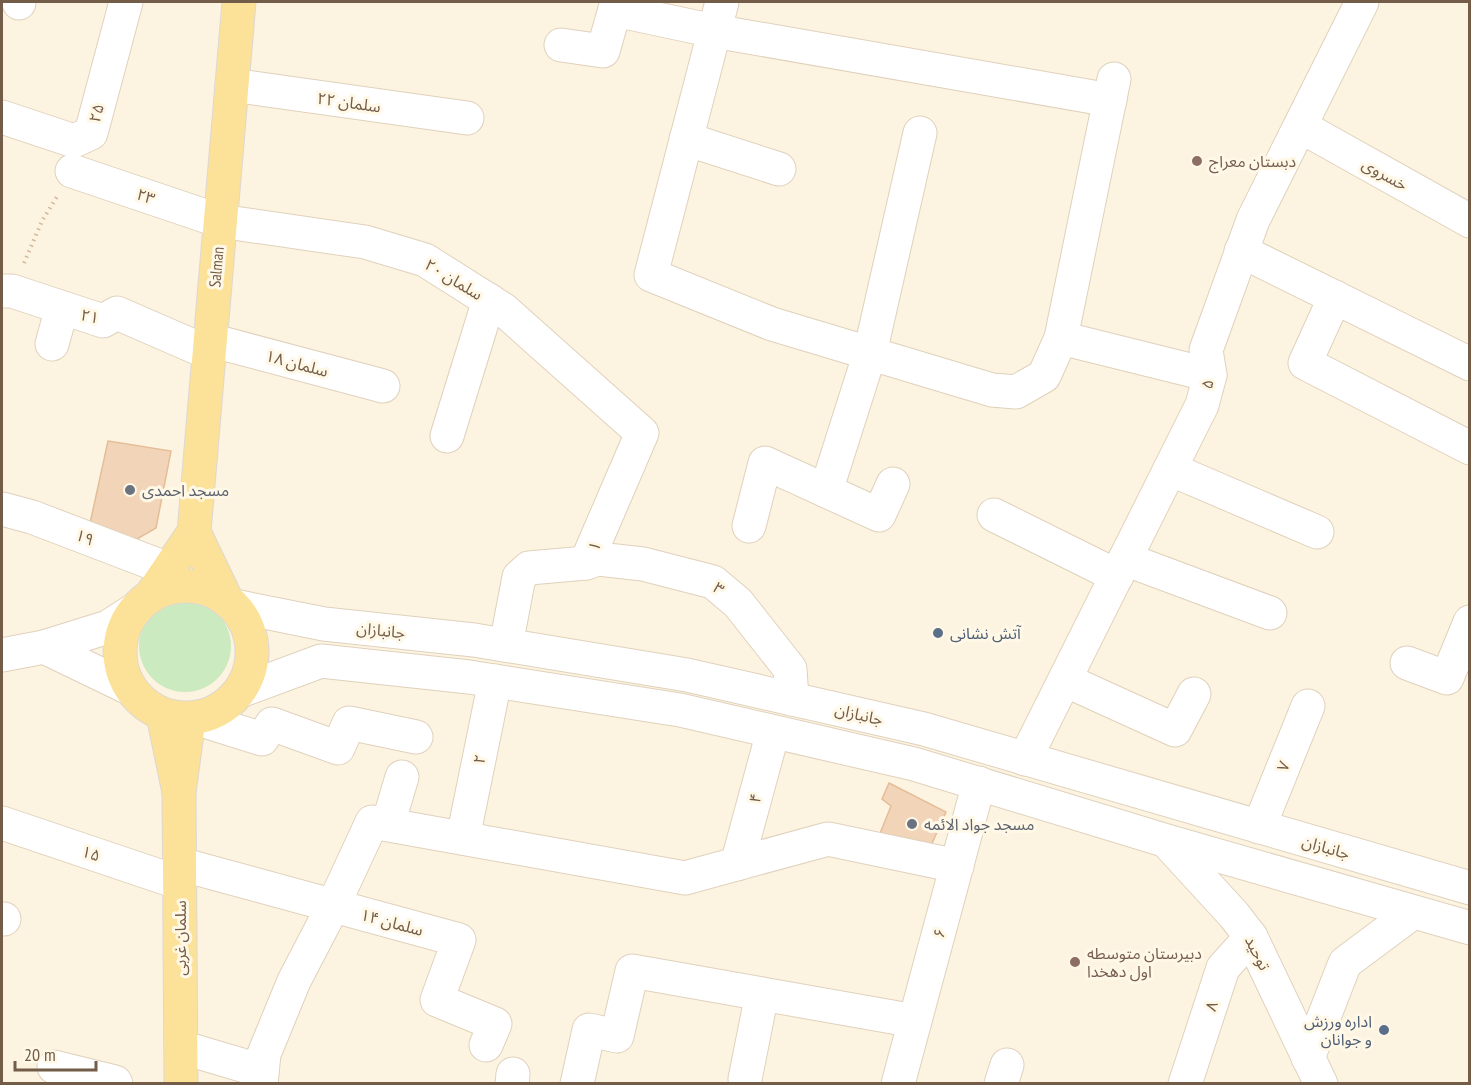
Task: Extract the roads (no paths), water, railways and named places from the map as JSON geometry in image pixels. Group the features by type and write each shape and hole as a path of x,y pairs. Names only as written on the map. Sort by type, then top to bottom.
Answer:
{"main road":[{"name":"Salman","path":"194,532 239,2"},
{"path":"194,532 230,603 246,625 252,648 250,670 240,691 220,709 183,717 146,705 131,689 123,670 120,648 125,627 194,532"},
{"path":"143,603 169,588 189,586 209,591 230,603"},
{"name":"سلمان غربی","path":"181,1083 179,792 183,717"}],"street":[{"name":"۲۵","path":"2,117 74,141 91,132 126,2"},
{"name":"۵","path":"1025,759 1202,405 1210,375 1206,350 1253,220 1362,2"},
{"path":"561,45 603,51 616,6 718,16 1112,89 1061,338 1044,376 1016,392 992,390 772,324 651,275 718,16"},
{"name":"سلمان ۲۲","path":"232,85 467,118"},
{"name":"خسروی","path":"1300,126 1470,221"},
{"path":"826,491 870,353 920,133"},
{"path":"686,140 779,169"},
{"name":"۲۳","path":"72,171 220,222"},
{"name":"سلمان ۲۰","path":"220,222 365,242 425,260 504,310 642,433"},
{"path":"1242,251 1470,364"},
{"name":"۲۱","path":"7,291 103,321 117,313 210,346"},
{"path":"1335,297 1305,363 1470,448"},
{"path":"447,436 489,300"},
{"path":"52,344 62,308"},
{"path":"1061,338 1210,375"},
{"name":"سلمان ۱۸","path":"210,346 383,386"},
{"name":"۱","path":"506,645 519,577 529,568 586,563 642,433"},
{"path":"749,526 765,463 879,515 893,484"},
{"path":"1170,469 1317,532"},
{"name":"۱۹","path":"2,509 32,517 168,569"},
{"path":"994,514 1121,568 1270,612"},
{"name":"۳","path":"586,563 598,559 643,564 713,582 738,603 790,669 792,699"},
{"path":"2,655 44,647 108,627 143,603"},
{"name":"جانبازان","path":"230,603 324,624 474,640 687,675 924,729 1470,888"},
{"path":"1407,663 1447,678 1466,642"},
{"path":"44,647 131,689"},
{"path":"240,691 321,661 495,681 680,710 914,765 1167,842 1470,928"},
{"path":"1065,680 1175,730 1194,694"},
{"name":"۲","path":"463,838 495,681"},
{"name":"۷","path":"1259,827 1308,706"},
{"path":"183,717 262,740 272,724 339,748 349,723 416,737"},
{"path":"914,765 924,729"},
{"name":"۴","path":"737,864 773,732"},
{"path":"388,824 402,777"},
{"name":"۶","path":"907,1080 915,1021 979,783"},
{"path":"180,1047 262,1077 264,1054 294,981 333,906 372,822 685,878 828,839 957,866"},
{"name":"۱۵","path":"2,823 180,873"},
{"name":"توحید","path":"1167,842 1234,915 1251,937 1314,1071"},
{"name":"سلمان ۱۴","path":"180,873 333,906 459,940 437,1000 495,1024 486,1045"},
{"path":"1314,1071 1345,963 1412,913"},
{"name":"۸","path":"1185,1083 1223,968 1251,937"},
{"path":"577,1083 590,1030 617,1036 632,971 915,1021"},
{"path":"745,1079 762,994"},
{"path":"54,1067 116,1083"}],"place":[{"name":"دبستان معراج","path":"1197,161"},
{"name":"مسجد احمدی","path":"130,490"},
{"name":"آتش نشانی","path":"938,633"},
{"name":"مسجد جواد الائمه","path":"912,824"},
{"name":"دبیرستان متوسطه اول دهخدا","path":"1075,962"},
{"name":"اداره ورزش و جوانان","path":"1384,1030"}]}
